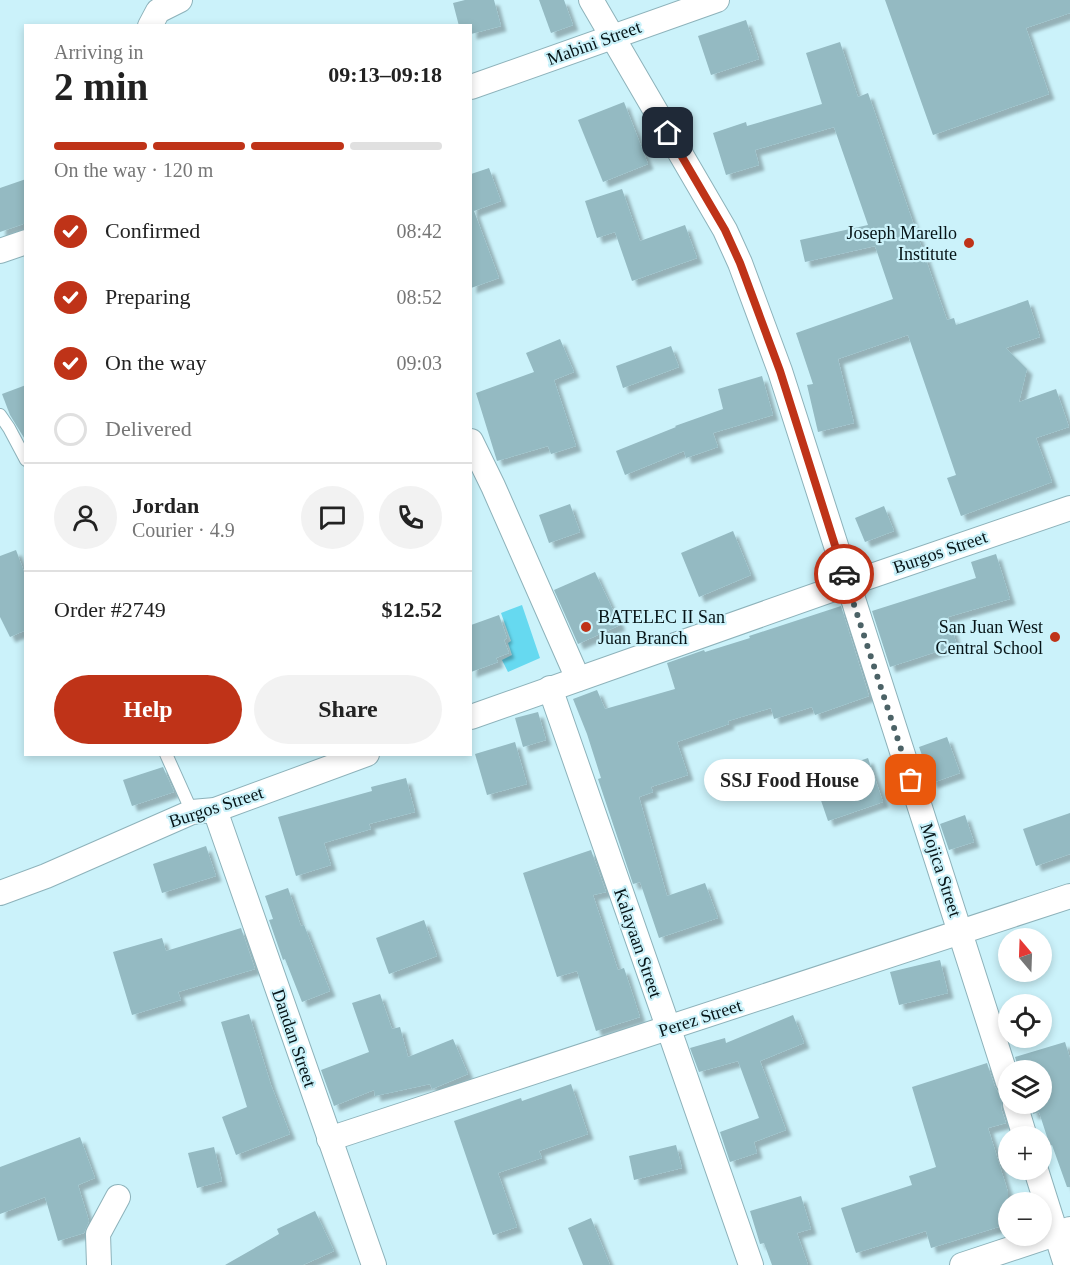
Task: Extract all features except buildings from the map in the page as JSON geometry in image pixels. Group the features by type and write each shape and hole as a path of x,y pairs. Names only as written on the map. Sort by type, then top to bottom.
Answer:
{"street":[{"path":"151,24 158,10 180,0"},
{"name":"Mojica Street","path":"591,0 725,230 740,263 780,371 1001,1060"},
{"name":"Mabini Street","path":"472,87 717,0"},
{"path":"0,251 24,243"},
{"path":"472,443 578,679"},
{"name":"Burgos Street","path":"472,717 1070,508"},
{"name":"Kalayaan Street","path":"550,688 751,1265"},
{"name":"Burgos Street","path":"0,893 203,811 361,756"},
{"name":"Dandan Street","path":"203,811 329,1139 374,1265"},
{"name":"Perez Street","path":"329,1139 1070,896"},
{"path":"1040,1180 1063,1232 1066,1265"},
{"path":"99,1265 98,1234 118,1197"},
{"path":"962,1265 1063,1232"}],"lane":[{"path":"0,415 24,457"},
{"path":"167,756 203,811"}],"shaded area":[{"path":"522,605 540,658 508,672 502,660 512,655 508,643 511,641 501,613"}],"way so far":[{"path":"844,574 911,780"}],"place":[{"name":"Joseph Marello Institute","path":"969,243"},
{"name":"BATELEC II San Juan Branch","path":"586,627"},
{"name":"San Juan West Central School","path":"1055,637"},
{"name":"SSJ Food House","path":"911,780"}],"route":[{"path":"668,133 725,230 740,263 780,371 844,574"}]}
